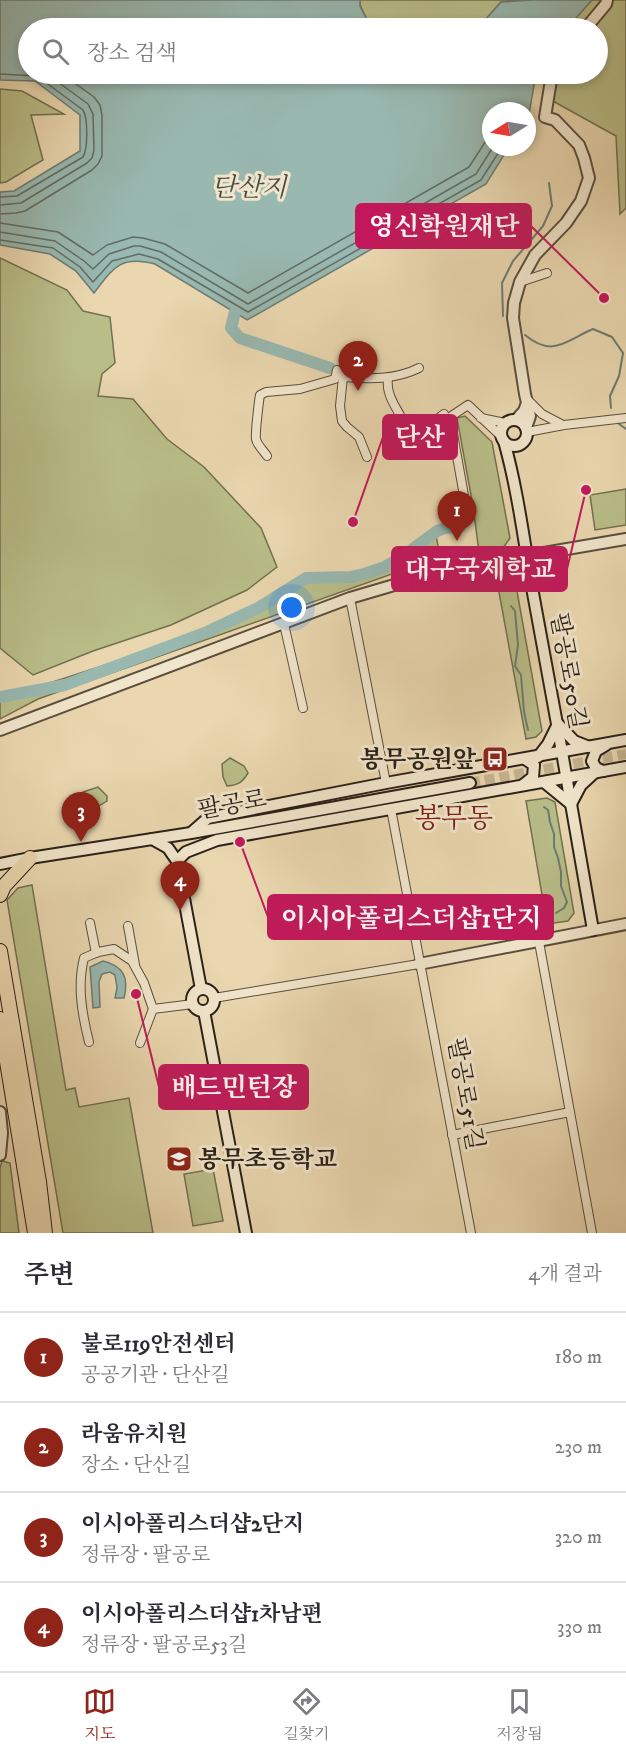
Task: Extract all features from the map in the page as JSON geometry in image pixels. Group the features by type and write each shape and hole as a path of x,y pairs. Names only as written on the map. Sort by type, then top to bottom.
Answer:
{"highway":[{"path":"0,896 4,886 30,858"},
{"path":"0,951 39,1182 42,1232"},
{"path":"0,1019 42,1232"}],"main road":[{"path":"594,18 607,0"},
{"path":"514,477 514,465 526,436 530,416 513,318 514,303 520,282 535,255 566,223 581,201 589,178 579,145 555,120 545,117 550,84"},
{"path":"523,443 511,446 503,439 502,428 524,411 527,400"},
{"path":"511,421 526,430"},
{"name":"팔공로50길","path":"503,439 514,477 593,930"},
{"path":"0,730 350,598 418,578 626,539"},
{"path":"538,756 548,744 558,724 574,741 589,747"},
{"path":"191,833 208,818 626,740"},
{"path":"599,772 592,761 596,751 608,743"},
{"path":"523,786 534,777 534,765 525,759"},
{"path":"177,861 186,852 217,840 626,767"},
{"path":"544,782 571,804 581,785 599,772"},
{"name":"팔공로","path":"0,864 191,833 470,783"},
{"path":"191,833 217,840"},
{"path":"152,839 168,848 177,861 201,989"},
{"path":"419,964 626,924"},
{"path":"201,989 210,992 214,998 213,1005 204,1011 199,1010 193,1004 193,995 201,989"},
{"path":"204,1011 246,1233"},
{"path":"0,1112 2,1133 0,1155"}],"street":[{"path":"520,282 547,273"},
{"path":"343,377 388,378 419,368"},
{"path":"267,456 255,437 260,395 266,392 300,389 335,379 337,370 343,377 340,406 342,420 346,427 359,438 367,457"},
{"path":"388,378 387,386 391,399 400,415"},
{"path":"527,400 542,414 564,425"},
{"path":"468,518 450,417 468,405 503,439"},
{"path":"415,452 413,437 444,414"},
{"path":"481,418 511,421"},
{"path":"526,430 626,418"},
{"path":"350,598 386,783"},
{"path":"284,624 303,708"},
{"name":"팔공로51길","path":"391,809 471,1233"},
{"path":"90,923 96,953"},
{"path":"128,926 135,966"},
{"path":"539,942 592,1233"},
{"path":"89,1042 80,990 84,958 114,949 132,961 144,983 153,1010 140,1043"},
{"path":"214,998 419,964"},
{"path":"153,1010 193,1004"},
{"path":"452,1135 570,1113"}],"green space":[{"path":"360,0 533,0 501,2 487,18 366,18"},
{"path":"592,0 626,0 626,208 620,214 616,136 551,100 553,84 608,84 608,18 576,18"},
{"path":"0,89 22,91 64,114 31,115 43,160 6,182 0,183"},
{"path":"0,258 67,290 83,311 110,317 115,363 102,374 98,396 133,399 167,439 204,467 261,528 277,567 247,590 171,625 93,651 33,675 0,648"},
{"path":"465,416 492,442 510,538 503,548 479,552 457,418"},
{"path":"626,489 626,525 595,530 590,495"},
{"path":"436,535 440,557 38,699 0,719 0,699 170,644 304,582 366,578 401,561"},
{"path":"512,574 515,580 542,731 536,737 526,739 496,576"},
{"path":"230,758 244,766 248,773 239,783 227,786 223,777 222,764"},
{"path":"98,787 107,796 107,801 92,808 84,808 77,804 77,798 83,792"},
{"path":"547,798 555,802 574,913 568,921 547,924 526,801"},
{"path":"32,885 66,1090 75,1088 79,1107 129,1098 153,1233 63,1233 7,900 18,888"},
{"path":"2,1161 10,1163 19,1233 0,1233 0,1168"},
{"path":"213,1169 223,1221 193,1226 184,1174"}],"water":[{"name":"단산지","path":"0,0 360,0 360,6 366,18 18,18 18,81 0,80"},
{"path":"592,0 576,18 487,18 501,2"},
{"name":"단산지","path":"39,84 534,84 531,102 482,102 482,156 503,156 486,184 247,320 155,264 133,261 118,266 112,270 94,293 76,271 50,254 0,245 0,192 14,191 80,151 80,115"},
{"path":"103,961 116,966 123,974 126,984 124,998 115,998 117,988 115,975 110,972 102,974 99,982 100,1007 93,1008 90,967"}],"waterway":[{"path":"503,316 502,283 513,261 543,226 552,206 549,183"},
{"path":"235,312 231,328 240,338 330,368"},
{"path":"525,335 535,342 551,346 567,342 593,329 612,337 623,353 619,376 610,396 611,408"},
{"path":"619,424 626,429"},
{"path":"0,697 65,685 207,632 258,608 306,578 351,577 385,567 437,531 460,527"},
{"path":"511,606 515,611 518,645 515,666 521,675 528,730"},
{"path":"544,807 548,810 554,834 554,847 561,872 561,886 567,902 564,908 556,913"}],"tunnel":[{"path":"470,783 626,754"}],"place":[{"name":"영신학원재단","path":"604,298"},
{"name":"라움유치원","path":"358,391"},
{"name":"대구국제학교","path":"586,490"},
{"name":"단산","path":"353,522"},
{"name":"불로119안전센터","path":"457,541"},
{"name":"봉무공원앞","path":"495,759"},
{"name":"이시아폴리스더샵2단지","path":"81,842"},
{"name":"이시아폴리스더샵1단지","path":"240,842"},
{"name":"이시아폴리스더샵1차남편","path":"180,911"},
{"name":"배드민턴장","path":"136,994"},
{"name":"봉무초등학교","path":"179,1159"}],"district":[{"name":"봉무동","path":"454,818"}]}
